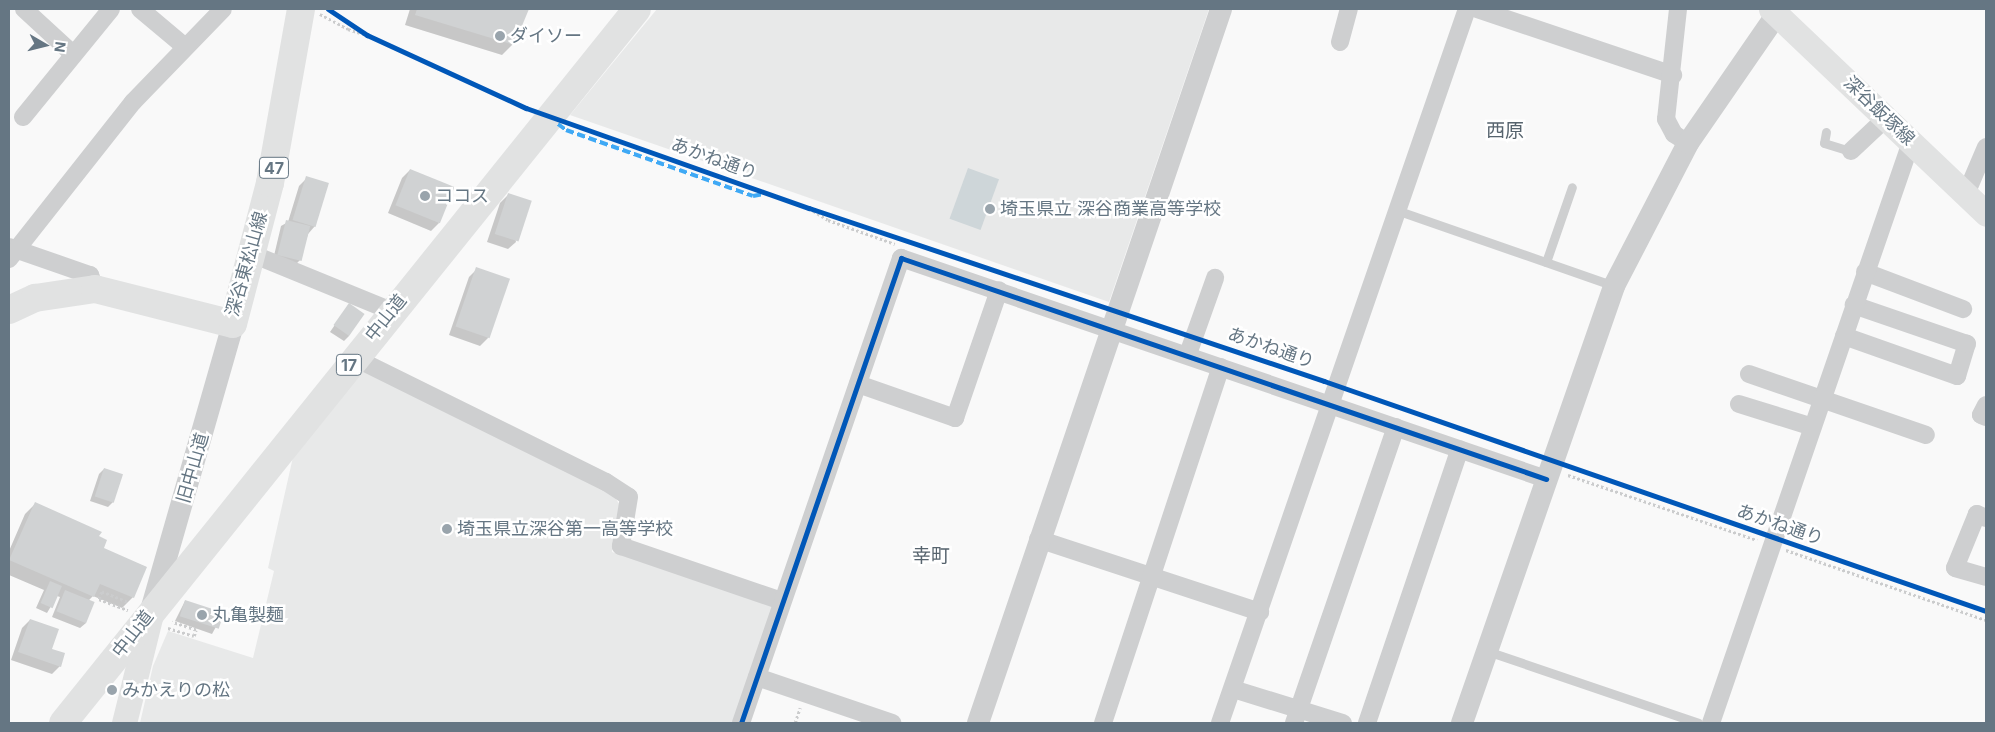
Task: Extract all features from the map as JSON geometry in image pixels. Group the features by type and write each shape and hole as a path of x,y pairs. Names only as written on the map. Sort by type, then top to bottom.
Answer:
{"main road":[{"name":"中山道","path":"63,723 148,614 637,9"},
{"name":"深谷東松山線","path":"9,310 35,298 95,289 233,324 282,129 308,10"},
{"name":"深谷飯塚線","path":"1774,11 1986,214"},
{"path":"124,723 148,614"}],"street":[{"path":"24,9 73,54"},
{"path":"23,117 111,9"},
{"path":"140,9 184,46"},
{"path":"95,289 90,275 11,252 133,102 184,46 223,9"},
{"path":"978,723 1038,539 1221,9"},
{"path":"1340,42 1349,9"},
{"path":"1220,723 1332,405 1467,9"},
{"path":"1476,9 1673,76"},
{"path":"1678,9 1673,76 1666,119 1674,134 1688,143"},
{"path":"1462,723 1614,286 1688,143 1774,11"},
{"path":"1851,151 1886,118"},
{"path":"1710,723 1911,142"},
{"path":"1966,194 1986,147"},
{"path":"252,254 392,311"},
{"path":"741,723 901,258 1188,354 1546,479"},
{"path":"1865,272 1963,309"},
{"path":"1188,354 1215,278"},
{"path":"858,384 955,418 998,290"},
{"path":"1844,336 1957,376 1967,344 1854,305"},
{"name":"旧中山道","path":"148,614 233,324"},
{"path":"355,358 606,482 629,497 621,546 782,601"},
{"path":"1103,723 1221,367"},
{"path":"1749,374 1926,435"},
{"path":"1739,404 1813,426"},
{"path":"1986,405 1981,415 1986,417"},
{"path":"1296,716 1396,427"},
{"path":"1367,723 1460,449"},
{"path":"1986,518 1977,514 1955,568 1986,577"},
{"path":"1038,539 1260,612"},
{"path":"757,677 892,723"},
{"path":"1233,688 1296,716 1343,723"}],"lane":[{"path":"1826,132 1824,143 1851,151"},
{"path":"1546,262 1572,187"},
{"path":"1399,211 1614,286"},
{"path":"1487,651 1698,723"}],"path":[{"path":"308,10 348,30 374,38"},
{"path":"345,19 367,35"},
{"path":"801,205 852,220"},
{"path":"148,614 102,592 99,599 148,614 196,630 194,636 148,614"}],"shaded area":[{"name":"埼玉県立 深谷商業高等学校","path":"657,9 1209,9 1109,302 570,115"},
{"path":"968,168 999,179 981,230 950,219"},
{"name":"埼玉県立深谷第一高等学校","path":"363,370 613,494 621,507 612,552 770,603 773,609 734,723 140,723 153,666 168,631 253,658 274,571 268,568 293,457"}],"building":[{"name":"ダイソー","path":"417,9 529,9 514,45 415,15"},
{"name":"ココス","path":"410,169 455,187 440,223 395,205"},
{"path":"306,176 329,183 316,227 293,220"},
{"path":"508,193 532,201 518,242 495,234"},
{"path":"286,220 310,226 302,261 277,255"},
{"path":"476,267 510,279 490,338 455,327"},
{"path":"349,303 365,314 349,336 334,325"},
{"path":"104,468 123,474 114,503 95,497"},
{"path":"35,502 102,532 99,536 107,540 104,548 147,567 134,598 100,584 94,597 9,560"},
{"path":"50,581 62,586 53,608 41,603"},
{"path":"65,590 95,602 86,623 56,611"},
{"name":"丸亀製麺","path":"185,600 224,613 219,629 180,616"},
{"path":"30,619 59,629 52,649 65,653 61,667 18,652"}],"marked path":[{"path":"558,124 566,130 753,196 764,194"}],"cycle path":[{"name":"あかね通り","path":"328,9 367,35 526,108 809,208 1324,381 1986,611"},
{"path":"741,723 901,258 1546,479"}],"place":[{"name":"ダイソー","path":"500,36"},
{"name":"ココス","path":"425,196"},
{"name":"埼玉県立 深谷商業高等学校","path":"990,209"},
{"name":"埼玉県立深谷第一高等学校","path":"447,529"},
{"name":"丸亀製麺","path":"202,615"},
{"name":"みかえりの松","path":"112,690"}],"district":[{"name":"西原","path":"1505,131"},
{"name":"幸町","path":"931,556"}]}
